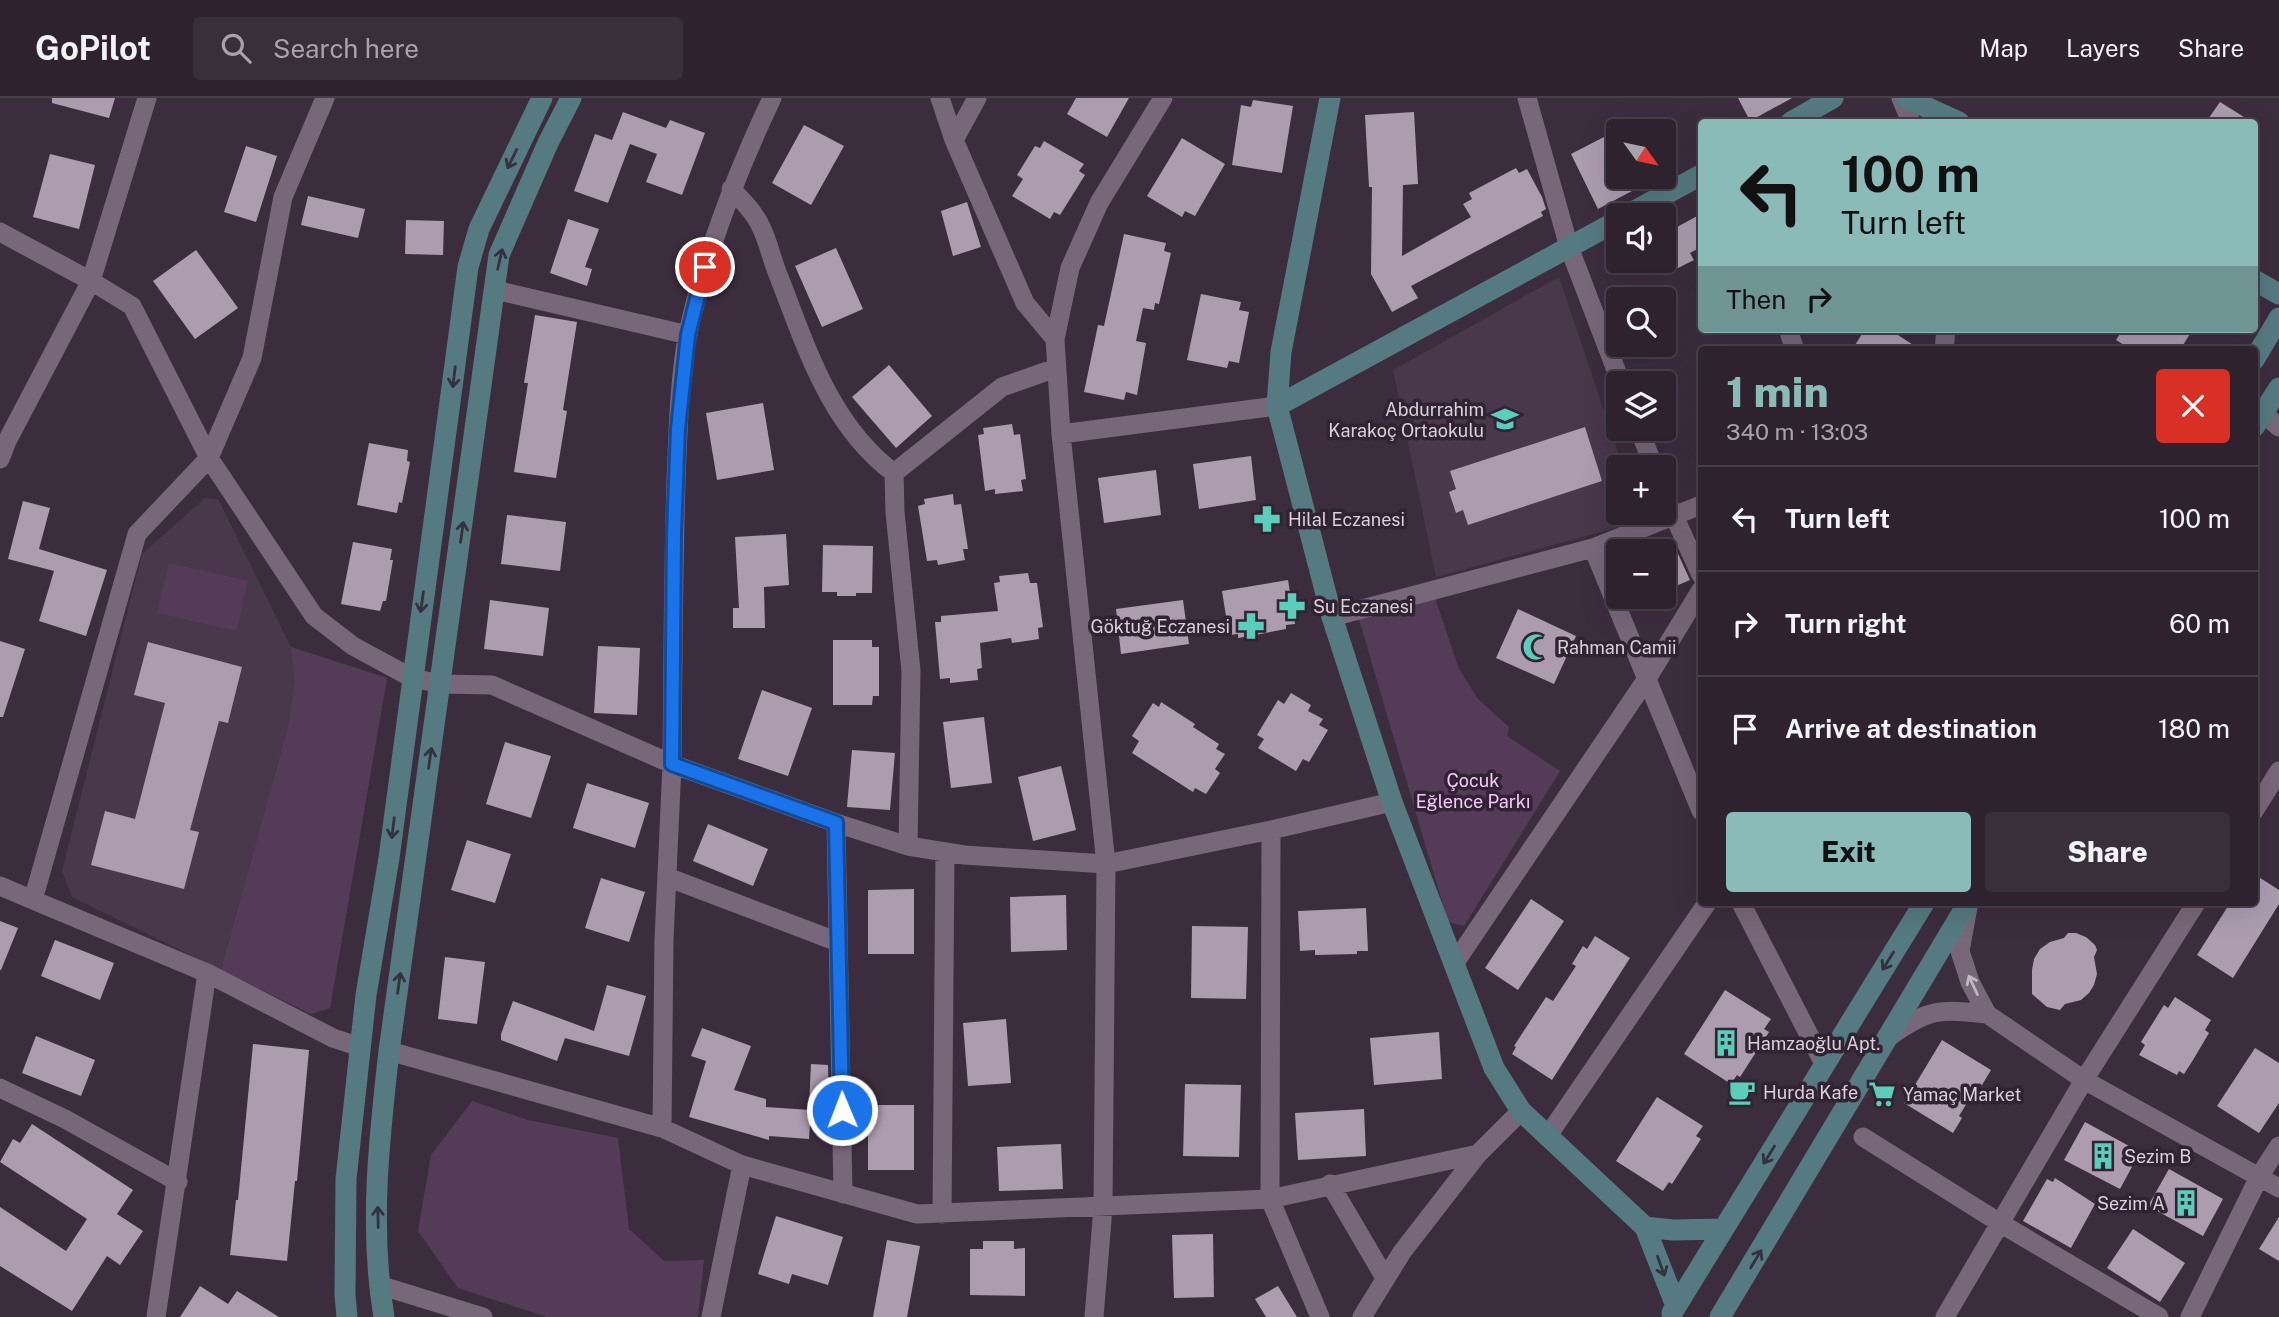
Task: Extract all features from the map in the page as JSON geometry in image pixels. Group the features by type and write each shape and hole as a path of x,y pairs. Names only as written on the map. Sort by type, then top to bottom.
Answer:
{"street":[{"path":"0,459 92,281 148,98"},
{"path":"33,900 137,534 209,458 252,358 283,197 325,98"},
{"path":"347,1317 346,1179 360,1047 389,858 468,267 478,229 542,98"},
{"path":"384,1317 379,1285 377,1157 389,1051 499,255 548,143 571,98"},
{"path":"662,1128 678,429 688,335 711,244 731,189 772,98"},
{"path":"940,98 954,140 1025,303 1055,339"},
{"path":"954,140 977,98"},
{"path":"1094,1317 1102,1208 1106,863 1061,435 1055,339 1070,268 1099,203 1163,98"},
{"path":"1330,98 1281,352 1277,406 1332,617 1392,802 1494,1068 1521,1111 1645,1227 1672,1311"},
{"path":"1527,98 1569,247 1616,371"},
{"path":"1796,119 1833,98"},
{"path":"1901,98 1910,119"},
{"path":"1906,98 1952,119"},
{"path":"1649,203 1698,177"},
{"path":"731,189 761,225 806,346 832,404 854,436 894,473"},
{"path":"1061,435 1277,406 1606,227"},
{"path":"0,232 92,281 132,306 209,458 314,616 353,646 412,678 441,684 492,685 672,764 908,846 964,855 1106,863 1271,830 1392,802"},
{"path":"2258,282 2279,294"},
{"path":"495,290 688,335"},
{"path":"2258,353 2279,318"},
{"path":"894,473 1002,387 1056,368"},
{"path":"2265,422 2279,388"},
{"path":"894,473 895,512 911,670 908,846"},
{"path":"1676,516 1698,506"},
{"path":"1676,523 1698,569"},
{"path":"1332,617 1593,548 1652,525"},
{"path":"1593,548 1698,804"},
{"path":"1454,964 1647,677 1698,595"},
{"path":"2258,805 2279,771"},
{"path":"836,823 843,1194"},
{"path":"1271,830 1270,1199 1320,1317"},
{"path":"942,1214 945,852"},
{"path":"667,877 838,942"},
{"path":"0,886 207,973 333,1038 360,1047"},
{"path":"1547,1137 1705,906"},
{"path":"1743,906 1824,1064"},
{"path":"1672,1311 1922,906"},
{"path":"1720,1317 1839,1123 1885,1040 1966,906"},
{"path":"1968,906 1960,951 1970,982 1987,1014 2084,1080 2279,1188"},
{"path":"1945,1317 2084,1080 2194,906"},
{"path":"156,1317 207,973"},
{"path":"1885,1040 1913,1020 1944,1010 1987,1014"},
{"path":"389,1051 662,1128 742,1165 917,1214 1270,1199 1478,1154"},
{"path":"0,1088 65,1119 178,1182"},
{"path":"1362,1317 1385,1278 1437,1205 1478,1154 1521,1111"},
{"path":"1863,1137 2000,1223 2159,1317"},
{"path":"2190,1317 2259,1177 2279,1146"},
{"path":"711,1317 742,1165"},
{"path":"1330,1184 1385,1278"},
{"path":"1645,1227 1673,1230 1723,1229"},
{"path":"379,1285 483,1317"}],"shaded area":[{"name":"Abdurrahim Karakoç Ortaokulu","path":"1559,277 1606,417 1606,441 1614,441 1619,455 1606,455 1606,525 1626,525 1436,577 1393,370"},
{"path":"205,498 218,499 291,647 387,678 330,1008 311,1014 72,897 62,871 142,554"}],"green space":[{"path":"169,563 248,581 237,631 157,613"},
{"name":"Çocuk Eğlence Parkı","path":"1435,598 1459,669 1478,699 1509,727 1507,736 1560,771 1464,926 1448,922 1358,616"},
{"path":"291,647 387,678 330,1008 311,1014 221,970 288,728 295,682"},
{"path":"472,1101 528,1120 618,1138 629,1229 664,1261 704,1260 698,1317 547,1317 458,1288 418,1231 431,1155"}],"building":[{"path":"52,98 115,98 109,118 52,103"},
{"path":"1076,98 1129,98 1107,137 1067,114"},
{"path":"1738,98 1792,98 1754,119 1749,119"},
{"path":"1253,100 1293,106 1282,173 1232,165 1241,105 1251,107"},
{"path":"2220,102 2247,119 2208,119"},
{"path":"623,112 666,128 670,120 705,133 682,195 646,182 657,154 630,144 608,203 574,191 595,134 612,140"},
{"path":"1414,112 1418,184 1403,185 1402,256 1471,217 1463,204 1472,199 1469,193 1516,168 1519,173 1527,169 1546,209 1541,212 1543,216 1411,286 1418,298 1392,312 1371,274 1372,187 1369,187 1365,115"},
{"path":"804,125 844,146 811,205 772,183"},
{"path":"1604,137 1606,189 1632,191 1598,209 1571,154"},
{"path":"1182,138 1225,164 1195,216 1185,211 1182,217 1147,196"},
{"path":"1044,141 1084,164 1079,171 1085,175 1060,215 1054,212 1050,219 1012,196 1023,179 1017,175 1035,146 1040,148"},
{"path":"246,146 277,156 256,222 224,212"},
{"path":"50,154 95,165 79,229 33,217"},
{"path":"308,196 365,209 358,238 301,225"},
{"path":"967,202 981,247 953,256 941,211"},
{"path":"1698,216 1698,249 1690,253 1694,260 1676,269 1676,228"},
{"path":"568,219 599,229 585,267 592,269 587,286 550,273"},
{"path":"406,220 444,221 443,255 405,254"},
{"path":"1124,234 1166,243 1164,251 1171,253 1159,304 1155,303 1154,310 1143,308 1136,341 1146,343 1137,395 1126,392 1124,400 1084,392 1098,325 1104,326"},
{"path":"836,248 863,309 822,327 795,266"},
{"path":"196,250 238,308 195,339 153,281"},
{"path":"1201,294 1241,302 1239,310 1249,312 1239,363 1229,361 1227,368 1187,360"},
{"path":"535,315 577,322 563,410 567,411 556,478 514,472"},
{"path":"1863,333 1899,333 1898,335 1915,346 1854,346"},
{"path":"2120,333 2191,333 2182,346 2126,346 2116,340"},
{"path":"889,365 932,416 896,448 852,397"},
{"path":"763,403 774,470 717,480 706,413"},
{"path":"1012,424 1014,435 1020,434 1026,479 1021,480 1023,491 995,494 995,489 985,491 978,435 984,434 983,428"},
{"path":"1585,427 1602,481 1468,525 1463,510 1456,513 1449,492 1456,489 1450,471"},
{"path":"369,443 408,450 407,461 410,462 402,503 399,502 397,513 357,505"},
{"path":"1251,456 1256,500 1199,509 1193,464"},
{"path":"1156,470 1161,515 1104,523 1098,478"},
{"path":"953,494 954,505 961,504 968,549 963,549 965,560 938,565 937,560 927,561 918,506 925,504 924,499"},
{"path":"23,501 50,508 39,549 107,570 86,636 39,621 54,571 8,559"},
{"path":"507,515 566,522 560,571 501,564"},
{"path":"786,534 789,585 764,587 765,628 733,628 733,608 739,608 735,537"},
{"path":"353,542 392,549 390,560 393,560 386,601 383,601 380,611 341,604"},
{"path":"823,545 873,546 872,593 837,596 837,592 822,592"},
{"path":"1676,549 1690,580 1676,586"},
{"path":"1028,573 1030,583 1037,583 1043,627 1038,628 1039,639 1012,643 1011,638 980,643 982,668 977,669 978,680 950,683 950,678 940,679 935,622 941,622 941,616 998,611 994,583 1000,582 999,576"},
{"path":"1288,580 1295,624 1286,625 1286,629 1238,638 1238,634 1229,635 1222,591"},
{"path":"490,600 549,608 543,656 484,649"},
{"path":"1183,600 1189,644 1121,654 1116,609"},
{"name":"Rahman Camii","path":"1518,609 1576,636 1554,684 1496,658"},
{"path":"833,640 872,640 872,647 879,647 879,696 873,696 872,705 833,705"},
{"path":"0,641 25,649 3,717 0,717"},
{"path":"148,642 242,667 228,723 219,721 190,830 199,832 184,889 91,865 105,811 135,819 165,703 134,695"},
{"path":"598,646 640,648 637,715 594,713"},
{"path":"762,690 812,708 788,776 738,759"},
{"path":"1291,693 1311,705 1308,711 1323,719 1319,725 1328,730 1309,762 1303,759 1296,771 1258,748 1264,739 1257,735 1278,700 1284,704"},
{"path":"1161,702 1195,724 1193,727 1219,744 1216,749 1225,754 1215,769 1220,773 1206,794 1195,788 1193,792 1132,753 1139,741 1132,736 1153,703 1159,707"},
{"path":"984,717 992,783 951,788 943,722"},
{"path":"505,742 551,756 531,818 486,804"},
{"path":"852,750 895,753 890,810 847,807"},
{"path":"1061,766 1076,830 1033,841 1018,777"},
{"path":"587,783 649,803 635,848 573,828"},
{"path":"708,824 768,849 753,886 693,861"},
{"path":"467,840 511,854 495,903 451,890"},
{"path":"2258,877 2279,890 2279,904 2233,978 2197,955 2228,906 2258,906"},
{"path":"601,878 645,892 629,942 585,928"},
{"path":"914,889 914,954 868,954 868,890"},
{"path":"1066,895 1067,950 1011,952 1010,897"},
{"path":"1531,899 1564,921 1518,990 1485,968"},
{"path":"1366,908 1368,951 1357,951 1357,954 1315,955 1315,950 1300,951 1298,911"},
{"path":"0,921 18,928 1,970 0,970"},
{"path":"1192,926 1248,927 1246,999 1191,998"},
{"path":"2068,933 2086,937 2095,945 2097,974 2089,993 2081,1000 2065,1004 2060,1010 2047,1007 2032,994 2032,970 2040,949 2050,942 2064,938"},
{"path":"1595,936 1630,958 1552,1080 1512,1054 1516,1047 1514,1046 1546,997 1553,1001 1576,966 1572,964 1583,946 1587,949"},
{"path":"55,940 114,963 100,1000 41,976"},
{"path":"445,957 485,962 477,1024 438,1019"},
{"path":"607,985 646,996 629,1056 565,1038 557,1061 501,1040 513,1001 594,1031"},
{"name":"Hamzaoğlu Apt.","path":"1725,990 1771,1019 1764,1029 1769,1032 1740,1077 1737,1075 1731,1084 1684,1054"},
{"path":"2175,997 2211,1020 2205,1030 2209,1033 2193,1060 2184,1074 2179,1071 2177,1075 2139,1055 2145,1045 2141,1042 2164,1005 2168,1008"},
{"path":"1006,1019 1011,1083 968,1086 963,1023"},
{"path":"702,1028 751,1046 734,1090 766,1099 766,1107 811,1110 809,1139 769,1136 769,1140 689,1117 706,1061 691,1056"},
{"path":"1439,1032 1442,1079 1374,1085 1370,1038"},
{"path":"36,1036 95,1060 81,1096 22,1073"},
{"path":"1942,1040 1991,1070 1982,1085 1979,1083 1959,1116 1962,1118 1953,1133 1904,1103"},
{"path":"253,1044 309,1050 287,1261 230,1255"},
{"path":"2255,1048 2279,1063 2279,1103 2259,1133 2217,1106"},
{"path":"811,1064 828,1065 829,1105 809,1105"},
{"path":"1185,1084 1241,1085 1239,1157 1183,1156"},
{"path":"1657,1097 1703,1126 1696,1136 1701,1139 1672,1184 1669,1182 1663,1191 1616,1161"},
{"path":"868,1105 914,1105 914,1170 868,1170"},
{"path":"1364,1109 1366,1156 1298,1160 1295,1113"},
{"name":"Sezim B","path":"2085,1122 2140,1152 2120,1189 2064,1160"},
{"path":"32,1124 133,1190 117,1214 143,1231 120,1265 107,1256 72,1311 0,1266 0,1207 66,1251 87,1219 0,1162 13,1139 20,1143"},
{"path":"1061,1144 1063,1189 999,1191 997,1147"},
{"name":"Sezim A","path":"2169,1169 2223,1199 2203,1236 2148,1206"},
{"path":"2055,1178 2095,1204 2071,1248 2023,1221 2047,1179 2053,1182"},
{"path":"776,1216 843,1237 828,1285 792,1274 789,1284 758,1274"},
{"path":"2279,1217 2279,1261 2259,1249"},
{"path":"2133,1229 2185,1263 2160,1302 2107,1268"},
{"path":"1213,1234 1214,1297 1174,1298 1172,1235"},
{"path":"887,1240 920,1246 907,1317 873,1317"},
{"path":"983,1241 1014,1241 1014,1249 1025,1248 1025,1296 970,1295 970,1249 983,1249"},
{"path":"200,1286 228,1304 237,1291 279,1317 180,1317"},
{"path":"1278,1286 1297,1317 1266,1317 1255,1299"}],"place":[{"name":"Abdurrahim Karakoç Ortaokulu","path":"1505,419"},
{"name":"Hilal Eczanesi","path":"1267,519"},
{"name":"Su Eczanesi","path":"1292,606"},
{"name":"Göktuğ Eczanesi","path":"1251,626"},
{"name":"Rahman Camii","path":"1536,647"},
{"name":"Hamzaoğlu Apt.","path":"1726,1043"},
{"name":"Hurda Kafe","path":"1742,1092"},
{"name":"Yamaç Market","path":"1882,1094"},
{"name":"Sezim B","path":"2103,1156"},
{"name":"Sezim A","path":"2186,1203"}],"route":[{"path":"705,267 688,335 678,429 674,534 672,764 836,823 842,1110"}]}
